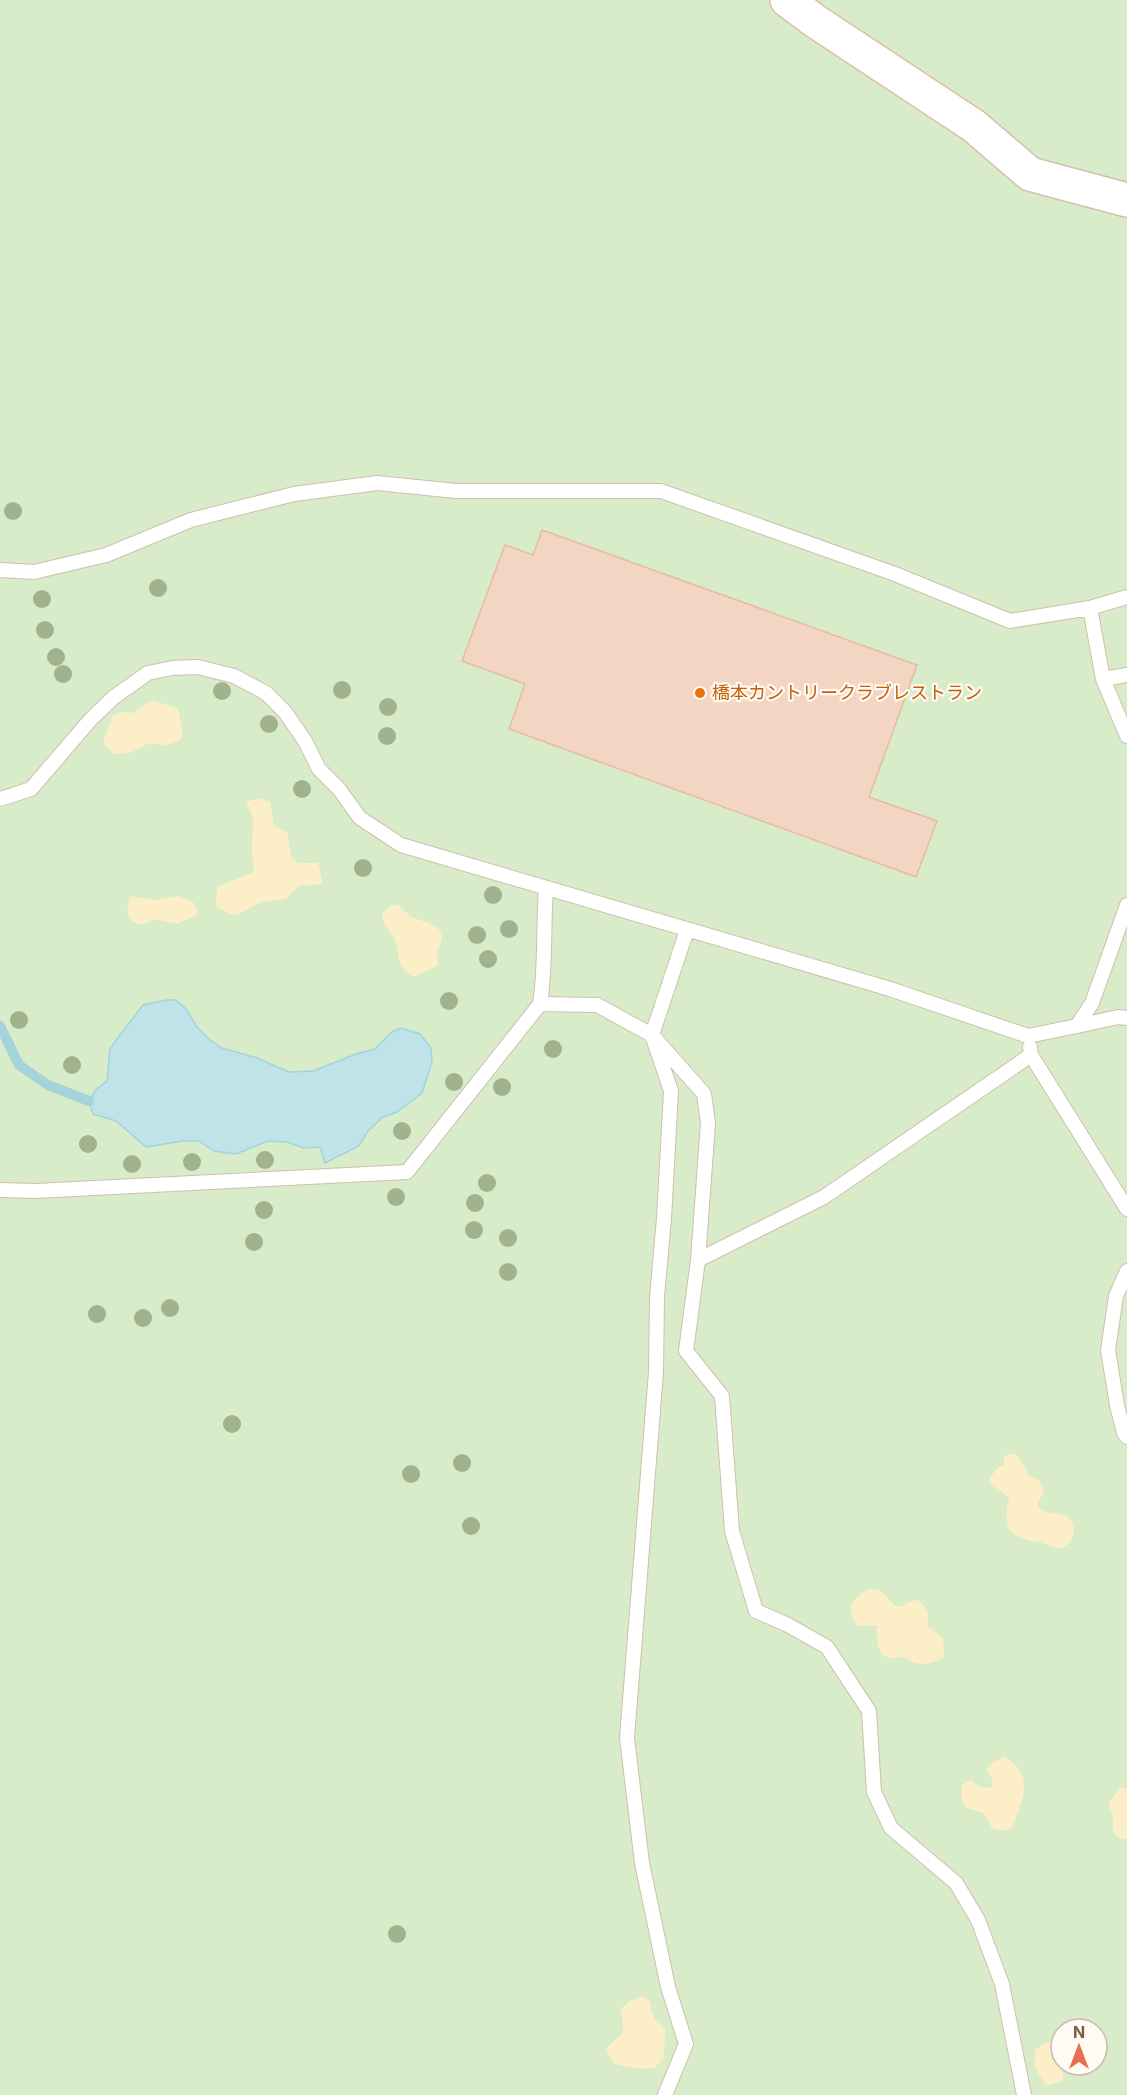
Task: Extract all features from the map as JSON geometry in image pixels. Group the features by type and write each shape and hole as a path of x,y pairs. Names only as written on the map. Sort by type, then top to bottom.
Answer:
{"street":[{"path":"787,0 974,126 1030,174 1127,200"}],"lane":[{"path":"0,570 34,573 106,555 191,520 294,494 377,483 456,491 661,491 895,574 1010,621 1090,608 1127,597"},
{"path":"1090,608 1103,679 1127,736"},
{"path":"0,799 32,789 91,719 114,697 148,673 172,668 198,667 234,676 266,693 285,712 305,741 319,769 339,789 360,818 401,845 462,861 546,889 890,989 1028,1036 1118,1017 1127,1018"},
{"path":"1103,679 1127,675"},
{"path":"0,1190 36,1191 407,1172 540,1004 545,974 543,929 546,889"},
{"path":"1077,1026 1092,1003 1127,905"},
{"path":"665,2095 686,2044 668,1988 642,1863 627,1738 656,1371 657,1298 671,1091 652,1035 687,930"},
{"path":"540,1004 597,1005 652,1035 704,1094 708,1123 698,1260 686,1351 722,1396 732,1531 756,1611 788,1625 827,1647 869,1711 874,1792 891,1828 956,1883 978,1920 1002,1984 1024,2095"},
{"path":"1028,1036 1031,1055 1127,1209"},
{"path":"698,1260 824,1197 1031,1055"},
{"path":"1127,1271 1116,1296 1108,1350 1117,1406 1127,1437"}],"green space":[{"path":"0,0 1127,0 1127,2095 0,2095"}],"sand":[{"path":"153,700 178,709 183,732 180,741 166,745 149,743 130,753 113,754 103,742 113,715 122,712 132,713"},
{"path":"259,798 270,802 274,826 287,832 291,856 298,863 318,863 323,884 299,886 286,899 261,902 235,916 216,907 217,887 254,872 253,817 246,802"},
{"path":"131,896 155,900 179,896 194,903 197,912 195,916 177,924 154,919 147,923 135,923 131,920 128,910"},
{"path":"391,905 398,905 411,917 431,924 441,931 442,938 437,953 438,965 414,977 403,968 395,940 382,918 382,914"},
{"path":"1016,1454 1025,1466 1027,1474 1040,1481 1044,1493 1038,1501 1038,1507 1046,1512 1064,1515 1071,1521 1073,1535 1066,1546 1056,1548 1028,1540 1010,1530 1007,1524 1009,1497 991,1484 990,1478 998,1467 1004,1465 1004,1456"},
{"path":"870,1589 880,1590 894,1605 900,1607 916,1599 920,1602 928,1614 927,1626 943,1637 944,1657 921,1664 902,1657 885,1656 879,1649 877,1625 858,1626 851,1615 852,1604"},
{"path":"1004,1757 1020,1771 1024,1788 1012,1827 1003,1831 992,1828 984,1813 966,1808 961,1795 962,1785 971,1780 982,1788 993,1787 992,1779 986,1769"},
{"path":"1121,1787 1127,1789 1127,1839 1118,1838 1113,1831 1113,1814 1109,1808 1110,1801"},
{"path":"642,1996 649,2000 654,2018 665,2028 664,2059 654,2068 638,2069 615,2064 606,2051 623,2031 621,2009 628,2002"},
{"path":"1049,2042 1049,2077 1063,2077 1063,2081 1047,2085 1040,2077 1036,2068 1035,2054 1036,2049"}],"water":[{"path":"176,1000 186,1009 197,1027 222,1048 257,1058 289,1072 313,1071 375,1049 392,1032 401,1028 420,1034 431,1048 432,1062 422,1093 397,1112 383,1117 368,1131 359,1146 325,1163 320,1147 304,1148 287,1142 268,1141 236,1154 214,1151 199,1141 146,1147 116,1121 93,1114 89,1101 96,1089 107,1081 110,1049 117,1039 143,1005"}],"building":[{"path":"542,530 917,665 869,797 937,821 916,877 509,729 525,684 462,661 505,545 533,555"}],"waterway":[{"path":"0,1026 19,1065 48,1085 89,1101"}],"place":[{"name":"橋本カントリークラブレストラン","path":"700,693"}]}
